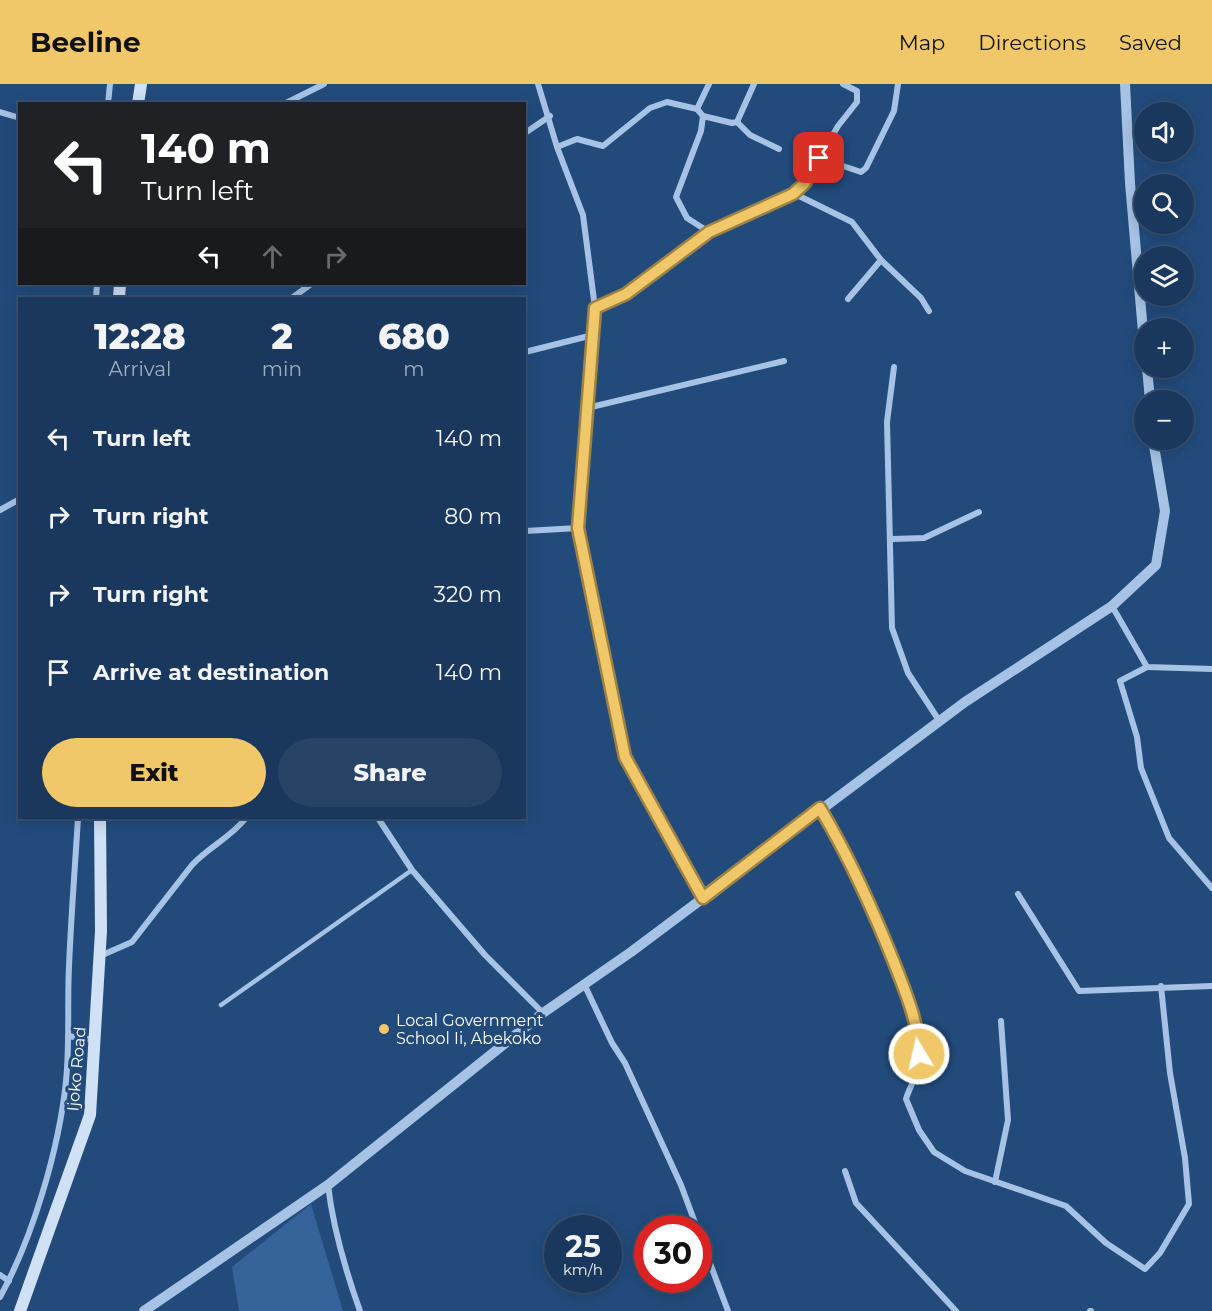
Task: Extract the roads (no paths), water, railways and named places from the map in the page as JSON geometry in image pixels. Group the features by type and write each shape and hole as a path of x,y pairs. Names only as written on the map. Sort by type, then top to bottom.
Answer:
{"main road":[{"path":"138,102 141,84"},
{"name":"Ijoko Road","path":"20,1311 90,1114 100,956 100,819"}],"street":[{"path":"108,102 110,84"},
{"path":"288,102 324,84"},
{"path":"538,84 550,116 557,147 583,215 595,308 578,528 625,757 703,898"},
{"path":"697,109 709,84"},
{"path":"737,122 754,84"},
{"path":"595,308 626,294 709,232 793,194 805,183 838,126 857,102 857,91 843,84"},
{"path":"819,158 861,172 866,168 894,111 898,84"},
{"path":"1125,84 1142,318"},
{"path":"557,147 577,139 603,146 650,108 667,102 697,109 703,116 732,123 737,122"},
{"path":"0,112 18,117"},
{"path":"526,132 550,116"},
{"path":"703,116 701,130 676,198 687,218 709,232"},
{"path":"737,122 750,135 779,149"},
{"path":"793,194 852,222 881,260 921,298 929,311"},
{"path":"848,299 881,260"},
{"path":"293,297 310,285"},
{"path":"526,352 593,335"},
{"path":"587,408 784,361"},
{"path":"894,367 887,422 892,628 908,673 940,722"},
{"path":"144,1311 328,1185 543,1013 585,986 820,808 965,702 1112,606 1156,565 1165,511 1155,450"},
{"path":"0,510 18,500"},
{"path":"891,539 924,537 980,512"},
{"path":"526,531 578,528"},
{"path":"1112,606 1147,667"},
{"path":"1212,669 1147,667 1120,681 1137,737 1141,768 1169,838 1212,888"},
{"path":"820,808 865,892 908,998 919,1042 920,1066 906,1099 919,1130 934,1152 965,1171 1040,1195 1066,1206 1106,1243 1145,1269 1153,1263 1189,1204 1185,1158 1170,1073 1161,986"},
{"path":"0,1297 9,1281 57,1140 66,1081 78,819"},
{"path":"100,956 132,942 192,865 230,835 245,819"},
{"path":"379,819 412,870 485,955 543,1013"},
{"path":"1018,894 1079,991 1161,986 1212,986"},
{"path":"585,986 612,1043 625,1064 681,1185 692,1215"},
{"path":"995,1182 1008,1120 1001,1021"},
{"path":"68,1036 96,1040"},
{"path":"845,1171 856,1203 956,1311"},
{"path":"328,1185 342,1260 360,1311"},
{"path":"712,1269 728,1311"},
{"path":"0,1275 9,1281"}],"lane":[{"path":"220,1005 412,870"}],"place":[{"name":"Local Government School Ii, Abekoko","path":"384,1029"}]}
